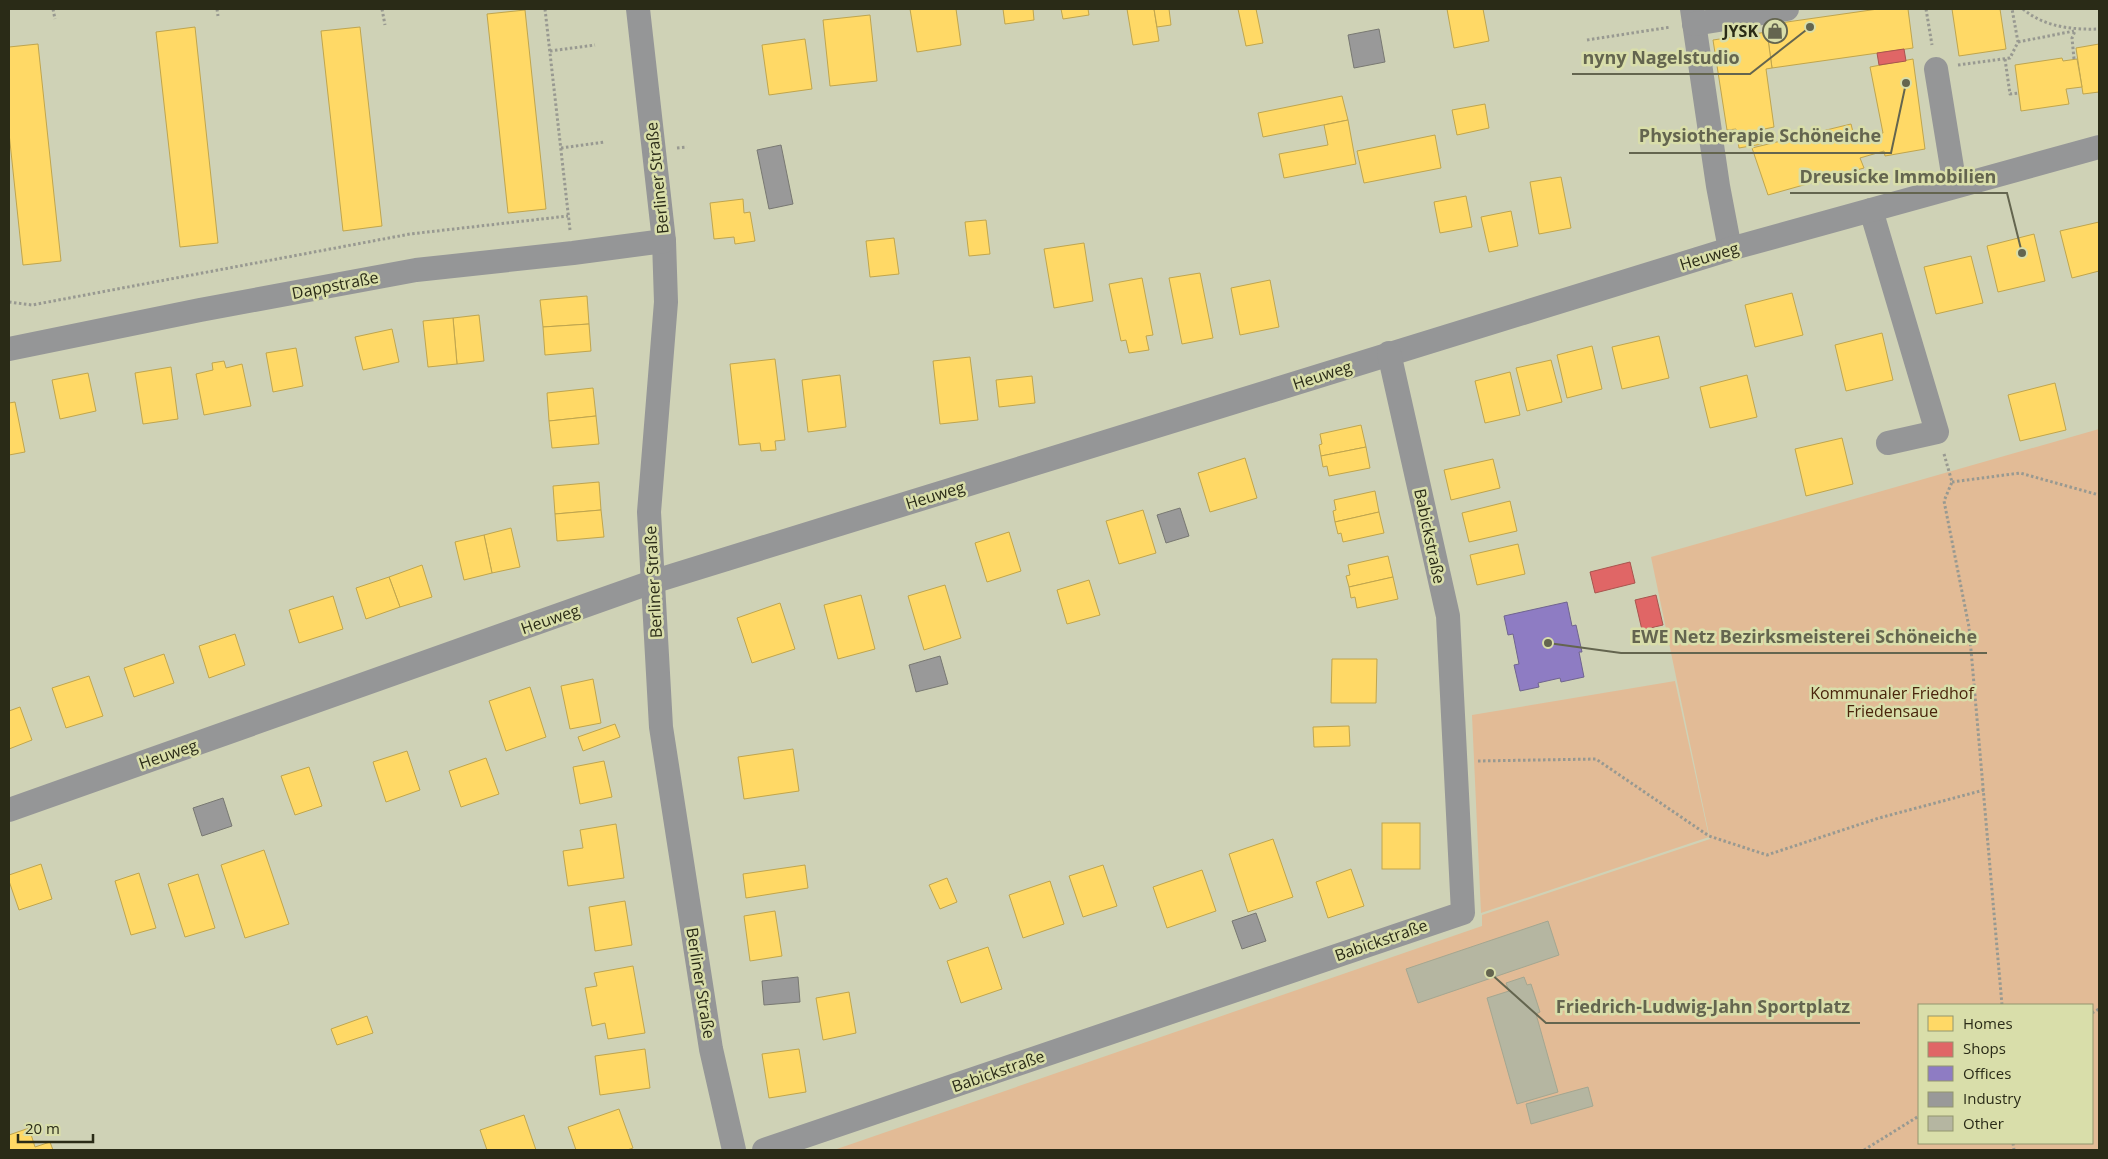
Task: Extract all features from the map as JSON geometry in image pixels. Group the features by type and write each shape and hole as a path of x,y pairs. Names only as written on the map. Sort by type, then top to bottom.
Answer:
{"street":[{"name":"Berliner Straße","path":"638,9 664,241 666,302 649,512 662,727 711,1049 734,1150"},
{"path":"1730,248 1718,186 1693,16 1787,9"},
{"path":"1936,69 1955,186"},
{"name":"Heuweg","path":"9,810 652,582 1730,248 2099,147"},
{"path":"1872,210 1937,432 1888,444"},
{"name":"Dappstraße","path":"9,349 200,310 416,270 664,241"},
{"name":"Babickstraße","path":"764,1150 1463,912 1448,616 1389,353"}],"path":[{"path":"53,9 55,19"},
{"path":"217,9 218,16"},
{"path":"382,9 385,24"},
{"path":"545,9 573,253"},
{"path":"1926,9 1936,69 2010,58 2018,42 2012,9"},
{"path":"2023,9 2039,19 2075,30"},
{"path":"1588,40 1693,16"},
{"path":"2018,42 2075,30 2099,29"},
{"path":"2074,59 2072,38 2075,30"},
{"path":"550,51 594,46"},
{"path":"2005,59 2010,94 2019,93"},
{"path":"560,148 605,142"},
{"path":"9,302 32,305 410,234 568,216"},
{"path":"1937,432 1952,482 1944,502 1969,627 2002,1004"},
{"path":"1952,482 2020,473 2099,495"},
{"path":"1455,761 1596,759 1709,836 1767,855 1879,818 1984,790"},
{"path":"1864,1150 1918,1117"}],"green space":[{"name":"Kommunaler Friedhof Friedensaue","path":"2099,429 2099,1150 834,1150 1482,926 1482,915 1710,839 1651,557"},
{"path":"1675,681 1709,837 1481,913 1472,715"}],"building: Homes":[{"path":"910,9 956,9 961,45 917,52"},
{"path":"1003,9 1033,9 1034,20 1005,24"},
{"path":"1061,9 1088,9 1089,15 1063,19"},
{"path":"1127,9 1154,9 1159,41 1133,45"},
{"path":"1154,9 1169,9 1171,25 1157,27"},
{"path":"1238,9 1256,9 1263,43 1246,46"},
{"path":"1447,9 1483,9 1489,41 1454,48"},
{"path":"1878,9 1908,9 1913,48 1772,68 1766,25"},
{"path":"1952,9 2000,9 2006,49 1959,56"},
{"path":"525,10 546,209 508,213 487,14"},
{"path":"870,15 877,81 830,86 823,20"},
{"path":"195,27 218,243 180,247 156,32"},
{"path":"360,27 382,226 343,231 321,31"},
{"path":"1767,32 1772,68 1766,69 1774,127 1760,130 1762,144 1739,148 1736,129 1727,130 1713,40"},
{"path":"805,39 812,89 769,95 762,45"},
{"path":"38,44 61,261 23,265 9,133 9,47"},
{"path":"2099,44 2099,92 2083,94 2076,48"},
{"path":"2062,58 2063,61 2077,59 2082,87 2066,89 2069,104 2021,111 2015,65"},
{"path":"1913,59 1925,149 1885,156 1884,151 1860,158 1864,168 1768,195 1752,148 1851,124 1855,140 1883,133 1870,67"},
{"path":"1342,96 1348,120 1263,137 1258,113"},
{"path":"1485,104 1489,128 1457,135 1452,110"},
{"path":"1348,120 1356,164 1284,178 1279,154 1328,145 1324,125"},
{"path":"1435,135 1441,168 1364,183 1357,151"},
{"path":"1561,177 1571,228 1539,234 1530,182"},
{"path":"1466,196 1472,227 1440,233 1434,202"},
{"path":"743,199 744,213 750,212 755,241 735,244 734,237 714,239 710,203"},
{"path":"1511,211 1518,246 1489,252 1481,217"},
{"path":"986,220 990,254 969,256 965,222"},
{"path":"2099,222 2099,271 2072,278 2060,231"},
{"path":"2034,234 2045,281 1998,292 1987,246"},
{"path":"894,238 899,274 870,277 866,241"},
{"path":"1084,243 1093,301 1054,308 1044,249"},
{"path":"1971,256 1983,303 1936,314 1924,267"},
{"path":"1200,273 1213,338 1182,344 1169,278"},
{"path":"1142,278 1153,335 1146,336 1149,350 1129,353 1126,340 1121,341 1109,284"},
{"path":"1270,280 1279,327 1240,335 1231,288"},
{"path":"1792,293 1803,335 1755,347 1745,305"},
{"path":"587,296 589,324 543,327 540,300"},
{"path":"479,315 484,361 457,364 453,318"},
{"path":"453,318 457,364 428,367 423,321"},
{"path":"589,324 591,351 545,355 543,327"},
{"path":"392,329 399,362 363,370 355,337"},
{"path":"1882,333 1893,380 1846,391 1835,345"},
{"path":"1659,336 1669,378 1622,389 1612,347"},
{"path":"1592,346 1602,389 1567,398 1557,355"},
{"path":"296,348 303,386 273,392 266,353"},
{"path":"970,357 978,420 940,424 933,361"},
{"path":"775,359 785,440 775,441 776,450 761,451 760,443 739,445 730,364"},
{"path":"1551,360 1562,402 1527,411 1516,368"},
{"path":"224,361 226,368 242,364 251,406 204,415 196,374 213,370 212,363"},
{"path":"171,367 178,419 143,424 135,373"},
{"path":"1510,372 1520,415 1485,423 1475,381"},
{"path":"88,373 96,411 60,419 52,380"},
{"path":"840,375 846,427 808,432 802,380"},
{"path":"1747,375 1757,417 1710,428 1700,387"},
{"path":"1032,376 1035,403 999,407 996,380"},
{"path":"2055,383 2066,430 2020,441 2008,395"},
{"path":"593,388 596,416 549,421 547,393"},
{"path":"15,402 25,452 9,455 9,403"},
{"path":"596,416 599,444 552,448 549,421"},
{"path":"1361,425 1366,447 1321,456 1319,445 1322,444 1320,434"},
{"path":"1842,438 1853,484 1806,496 1795,449"},
{"path":"1366,447 1370,468 1329,476 1327,466 1323,467 1321,456"},
{"path":"1245,458 1257,498 1210,512 1198,473"},
{"path":"1493,459 1500,488 1451,500 1444,470"},
{"path":"599,482 601,510 555,514 553,486"},
{"path":"1375,491 1379,512 1335,522 1333,511 1336,510 1334,500"},
{"path":"1510,501 1517,531 1469,542 1462,513"},
{"path":"601,510 604,537 557,541 555,514"},
{"path":"1143,510 1156,553 1119,564 1106,521"},
{"path":"1379,512 1384,533 1343,542 1341,533 1338,534 1335,522"},
{"path":"511,528 520,567 492,573 484,535"},
{"path":"1009,532 1021,571 987,582 975,543"},
{"path":"484,535 492,573 464,580 455,542"},
{"path":"1518,544 1525,574 1477,585 1470,555"},
{"path":"1388,556 1393,577 1349,587 1346,576 1350,575 1348,565"},
{"path":"422,565 432,597 400,607 389,577"},
{"path":"389,577 400,607 366,619 356,588"},
{"path":"1393,577 1398,599 1357,608 1355,597 1351,598 1349,587"},
{"path":"1089,580 1100,615 1067,624 1057,590"},
{"path":"945,585 961,638 924,650 908,596"},
{"path":"861,595 875,649 838,659 824,605"},
{"path":"333,596 343,629 299,643 289,610"},
{"path":"780,603 795,649 752,663 737,618"},
{"path":"235,634 245,665 209,678 199,646"},
{"path":"164,654 174,683 134,697 124,668"},
{"path":"1332,659 1377,659 1376,703 1331,703"},
{"path":"89,676 103,716 66,728 52,688"},
{"path":"593,679 601,723 570,729 561,686"},
{"path":"530,687 546,737 506,751 489,701"},
{"path":"20,707 32,740 9,749 9,711"},
{"path":"615,724 620,737 583,751 578,737"},
{"path":"1349,726 1350,746 1314,747 1313,727"},
{"path":"793,749 799,791 744,799 738,757"},
{"path":"407,751 420,790 386,802 373,762"},
{"path":"486,758 499,794 461,807 449,771"},
{"path":"604,761 612,797 580,804 573,767"},
{"path":"309,767 322,806 295,815 281,776"},
{"path":"1382,823 1420,823 1420,869 1382,869"},
{"path":"616,824 624,878 568,886 563,851 583,848 580,830"},
{"path":"1273,839 1293,897 1248,912 1229,854"},
{"path":"264,850 289,924 245,938 221,865"},
{"path":"41,864 52,899 19,910 9,881 9,875"},
{"path":"805,865 808,888 746,898 743,874"},
{"path":"1103,865 1117,906 1083,917 1069,876"},
{"path":"1351,869 1364,906 1328,918 1316,882"},
{"path":"1202,870 1216,911 1167,928 1153,887"},
{"path":"139,873 156,928 131,935 115,881"},
{"path":"198,874 215,928 185,937 168,884"},
{"path":"947,878 957,902 940,909 929,885"},
{"path":"1050,881 1064,924 1023,938 1009,895"},
{"path":"625,901 632,945 595,951 589,907"},
{"path":"775,911 782,956 750,961 744,916"},
{"path":"988,947 1002,989 961,1003 947,961"},
{"path":"633,966 645,1033 608,1039 605,1023 592,1026 585,988 597,986 594,973"},
{"path":"849,992 856,1033 823,1040 816,998"},
{"path":"367,1016 373,1033 337,1045 331,1029"},
{"path":"645,1049 650,1088 600,1095 595,1056"},
{"path":"799,1049 806,1092 769,1098 762,1054"},
{"path":"619,1109 633,1148 627,1150 576,1150 568,1127"},
{"path":"524,1115 536,1150 487,1150 480,1130"},
{"path":"29,1128 35,1147 50,1142 53,1150 9,1150 9,1135"}],"building: Shops":[{"path":"1904,49 1906,61 1879,65 1877,53"},
{"path":"1630,562 1635,583 1595,593 1590,572"},
{"path":"1656,595 1663,625 1642,630 1635,600"}],"building: Offices":[{"path":"1567,602 1572,626 1576,625 1582,652 1579,652 1584,677 1561,682 1560,678 1538,683 1539,687 1520,691 1514,665 1519,664 1513,634 1508,635 1504,616"}],"building: Industry":[{"path":"1379,29 1385,62 1354,68 1348,35"},
{"path":"781,145 793,204 769,209 757,150"},
{"path":"1180,508 1189,536 1166,543 1157,515"},
{"path":"940,656 948,684 916,692 909,665"},
{"path":"223,798 232,826 202,836 193,808"},
{"path":"1256,913 1266,941 1242,949 1232,921"},
{"path":"798,977 800,1002 764,1005 762,981"}],"building: Other":[{"path":"1548,921 1559,955 1418,1003 1406,969"},
{"path":"1524,977 1527,985 1531,984 1540,1012 1536,1014 1558,1092 1517,1104 1487,998 1509,991 1506,983"},
{"path":"1588,1087 1593,1106 1531,1124 1526,1104"}],"place":[{"name":"nyny Nagelstudio","path":"1810,27"},
{"name":"JYSK","path":"1775,31"},
{"name":"Physiotherapie Schöneiche","path":"1906,83"},
{"name":"Dreusicke Immobilien","path":"2022,253"},
{"name":"EWE Netz Bezirksmeisterei Schöneiche","path":"1548,643"},
{"name":"Friedrich-Ludwig-Jahn Sportplatz","path":"1490,973"}]}
